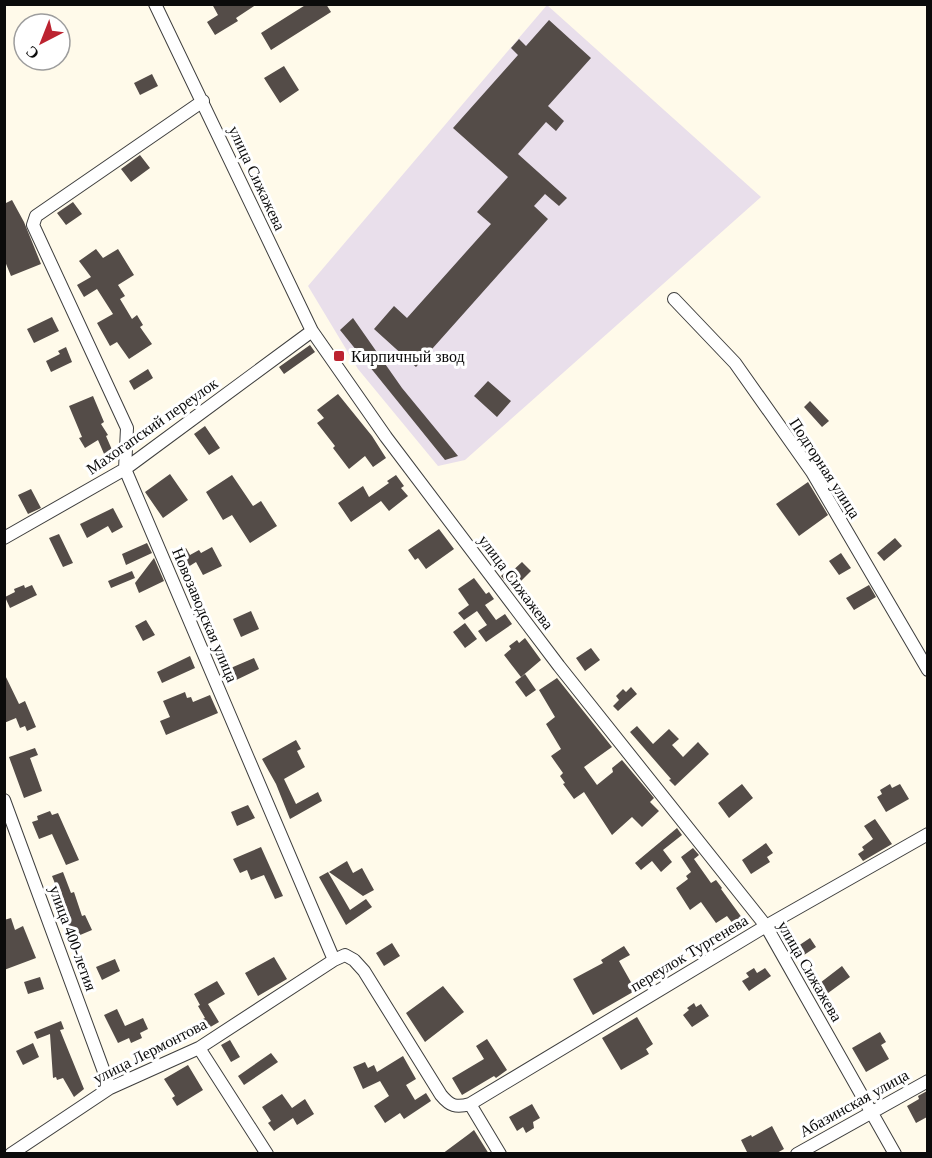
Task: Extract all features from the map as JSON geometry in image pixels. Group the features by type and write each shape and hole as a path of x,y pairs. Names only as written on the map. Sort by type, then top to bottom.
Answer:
{"street":[{"name":"улица Сижажева","path":"155,4 312,331 386,437 559,666 766,926 895,1154"},
{"name":"Новозаводская улица","path":"203,101 36,216 33,225 126,428 125,469 334,960"},
{"name":"Подгорная улица","path":"674,299 735,363 812,471 927,670"},
{"name":"Махогапский переулок","path":"4,538 125,469 312,331"},
{"name":"улица 400-летия","path":"4,800 110,1088"},
{"name":"переулок Тургенева","path":"470,1104 766,926 927,834"},
{"path":"334,960 345,955 354,960 364,971 448,1104 458,1107 470,1104 500,1154"},
{"name":"улица Лермонтова","path":"12,1154 110,1088 199,1048 334,960"},
{"path":"199,1048 267,1154"},
{"name":"Абазинская улица","path":"797,1154 927,1081"}],"shaded area":[{"path":"547,5 761,197 465,460 438,466 358,369 308,286"}],"building":[{"path":"212,4 257,4 236,18 238,21 215,35 207,22 218,15"},
{"path":"307,4 326,4 331,12 271,50 261,33"},
{"path":"549,20 591,58 548,106 564,121 556,131 546,122 518,154 567,198 559,206 545,194 534,206 548,219 416,367 374,329 394,306 407,318 491,224 477,212 508,177 453,128 518,55 511,48 519,39 526,46"},
{"path":"284,66 299,90 280,103 264,78"},
{"path":"152,74 158,86 140,95 134,83"},
{"path":"140,155 150,168 131,182 121,169"},
{"path":"12,200 24,222 41,264 11,276 4,259 4,204"},
{"path":"73,202 82,214 66,225 57,213"},
{"path":"96,249 103,258 118,249 134,275 118,285 125,296 120,299 132,319 137,315 143,325 140,327 152,344 129,359 117,342 110,346 97,323 113,314 97,289 84,297 77,285 91,277 79,261"},
{"path":"52,317 59,331 34,343 27,329"},
{"path":"353,318 402,388 458,456 445,460 340,330"},
{"path":"310,345 315,352 284,374 279,367"},
{"path":"66,347 72,362 51,372 46,361 60,354 58,351"},
{"path":"148,369 153,378 134,390 129,381"},
{"path":"488,381 511,401 497,417 474,396"},
{"path":"338,394 372,436 386,458 373,467 365,456 349,469 317,423 324,418 317,410"},
{"path":"93,396 104,422 101,424 108,435 106,436 116,459 108,463 98,440 85,448 79,438 82,437 69,406"},
{"path":"810,401 829,421 822,427 804,407"},
{"path":"205,426 220,448 209,455 194,434"},
{"path":"170,474 188,500 163,518 145,492"},
{"path":"232,475 253,506 261,501 277,526 250,543 232,515 223,520 206,492"},
{"path":"396,475 404,486 401,488 408,496 389,511 381,501 351,522 338,503 363,486 369,497"},
{"path":"808,482 828,515 799,536 776,504"},
{"path":"31,489 41,508 28,514 18,495"},
{"path":"113,508 123,527 112,533 108,526 87,538 80,524"},
{"path":"439,529 454,549 426,569 408,550"},
{"path":"59,534 73,563 63,567 49,538"},
{"path":"895,538 902,546 884,561 877,553"},
{"path":"147,543 152,553 126,565 122,554"},
{"path":"212,547 222,566 203,575 196,562 188,567 179,552 186,548 190,555 199,550 201,553"},
{"path":"841,553 851,568 839,575 829,561"},
{"path":"154,558 164,581 139,593 135,583"},
{"path":"522,562 531,571 512,590 501,576 506,571 509,574"},
{"path":"132,571 135,578 111,588 108,581"},
{"path":"474,578 486,594 489,592 494,599 485,605 496,620 505,614 512,624 486,642 478,631 487,625 477,611 464,620 458,613 469,605 458,589"},
{"path":"24,585 25,588 32,585 37,595 10,608 5,597 15,592 14,589"},
{"path":"869,585 876,597 854,610 846,598"},
{"path":"251,611 259,629 241,637 233,619"},
{"path":"146,620 155,635 143,641 135,626"},
{"path":"465,623 477,639 465,648 453,632"},
{"path":"525,638 541,660 521,677 504,655 511,649 509,646"},
{"path":"591,648 600,660 585,671 576,658"},
{"path":"190,656 195,668 162,683 157,672"},
{"path":"254,658 259,669 232,682 226,670"},
{"path":"4,673 19,704 25,701 36,727 27,731 25,726 20,728 16,718 4,723"},
{"path":"525,674 536,690 526,697 515,682"},
{"path":"557,678 612,747 584,767 597,785 613,772 612,768 622,760 654,798 650,802 659,811 642,827 632,817 612,835 584,792 574,799 563,784 565,783 560,776 563,773 551,756 561,749 546,724 555,717 539,690"},
{"path":"631,687 637,694 618,711 613,706 619,700 616,696 623,689 626,692"},
{"path":"185,692 187,698 191,697 193,702 210,695 218,713 166,735 160,721 170,717 163,701"},
{"path":"637,726 653,744 669,729 679,739 672,745 683,757 698,742 709,754 675,786 630,732"},
{"path":"296,740 301,749 297,751 305,767 284,779 296,804 318,792 322,801 290,819 276,784 262,759"},
{"path":"35,748 38,755 30,758 42,791 24,798 9,757"},
{"path":"742,784 753,798 729,818 718,803"},
{"path":"890,784 892,788 900,784 909,799 886,812 877,797 882,794 880,790"},
{"path":"248,805 255,818 237,826 231,812"},
{"path":"50,811 52,815 58,813 79,860 66,865 52,834 39,839 32,822 38,820 37,816"},
{"path":"875,819 892,844 863,861 858,854 864,850 862,847 873,839 864,826"},
{"path":"677,828 682,835 663,850 672,862 661,872 652,861 641,870 635,863"},
{"path":"766,843 773,853 767,857 770,862 751,874 742,860"},
{"path":"261,847 283,896 275,899 264,875 251,880 247,870 240,873 233,859"},
{"path":"693,848 699,855 694,859 711,883 716,880 748,926 739,932 727,916 716,923 701,902 690,910 676,888 688,879 686,876 691,872 681,857"},
{"path":"347,861 353,873 362,868 374,890 363,896 329,872"},
{"path":"63,872 71,893 74,892 82,916 85,915 92,930 73,938 57,897 60,896 52,876"},
{"path":"328,872 350,910 366,899 372,907 346,925 319,877"},
{"path":"11,918 15,930 23,926 36,958 4,970 4,920"},
{"path":"810,938 816,947 798,959 792,950"},
{"path":"392,943 400,956 384,966 376,953"},
{"path":"624,946 630,955 619,961 632,984 648,974 652,981 593,1015 573,979 603,963 601,960"},
{"path":"274,957 287,979 258,996 245,973"},
{"path":"115,959 120,971 102,980 96,967"},
{"path":"842,966 850,977 824,996 816,986"},
{"path":"754,968 757,973 765,968 771,976 749,991 742,981 749,977 746,973"},
{"path":"40,977 44,989 28,994 24,982"},
{"path":"217,981 225,994 208,1004 219,1022 200,1033 196,1027 205,1018 194,994"},
{"path":"443,986 464,1012 425,1042 406,1013"},
{"path":"694,1003 696,1007 701,1004 709,1016 692,1027 683,1015"},
{"path":"117,1009 125,1026 143,1018 148,1029 140,1033 142,1038 131,1043 129,1038 118,1043 104,1015"},
{"path":"637,1017 653,1044 646,1049 649,1054 621,1070 602,1038"},
{"path":"61,1021 64,1029 60,1030 84,1089 74,1097 63,1078 57,1080 56,1077 53,1078 50,1034 37,1039 34,1032"},
{"path":"880,1032 886,1042 881,1045 889,1059 866,1072 852,1048"},
{"path":"487,1039 507,1070 462,1095 452,1078 484,1059 476,1046"},
{"path":"230,1040 240,1057 231,1062 221,1045"},
{"path":"33,1043 39,1057 23,1065 16,1051"},
{"path":"271,1053 278,1062 244,1085 238,1076"},
{"path":"403,1056 416,1079 406,1085 415,1100 426,1093 431,1101 404,1119 400,1113 385,1123 374,1106 389,1096 380,1081 363,1089 353,1067 365,1062 368,1068 374,1065 377,1072"},
{"path":"188,1065 203,1090 177,1106 172,1098 175,1096 164,1079"},
{"path":"927,1091 927,1117 916,1123 907,1106"},
{"path":"282,1094 292,1108 305,1099 314,1114 297,1125 293,1118 274,1131 262,1107"},
{"path":"532,1104 540,1118 533,1122 534,1128 526,1133 523,1127 517,1131 509,1117"},
{"path":"772,1126 784,1149 775,1154 748,1154 741,1140"},
{"path":"474,1130 489,1154 442,1154 469,1134"}],"place":[{"name":"Кирпичный звод","path":"339,356"}]}
